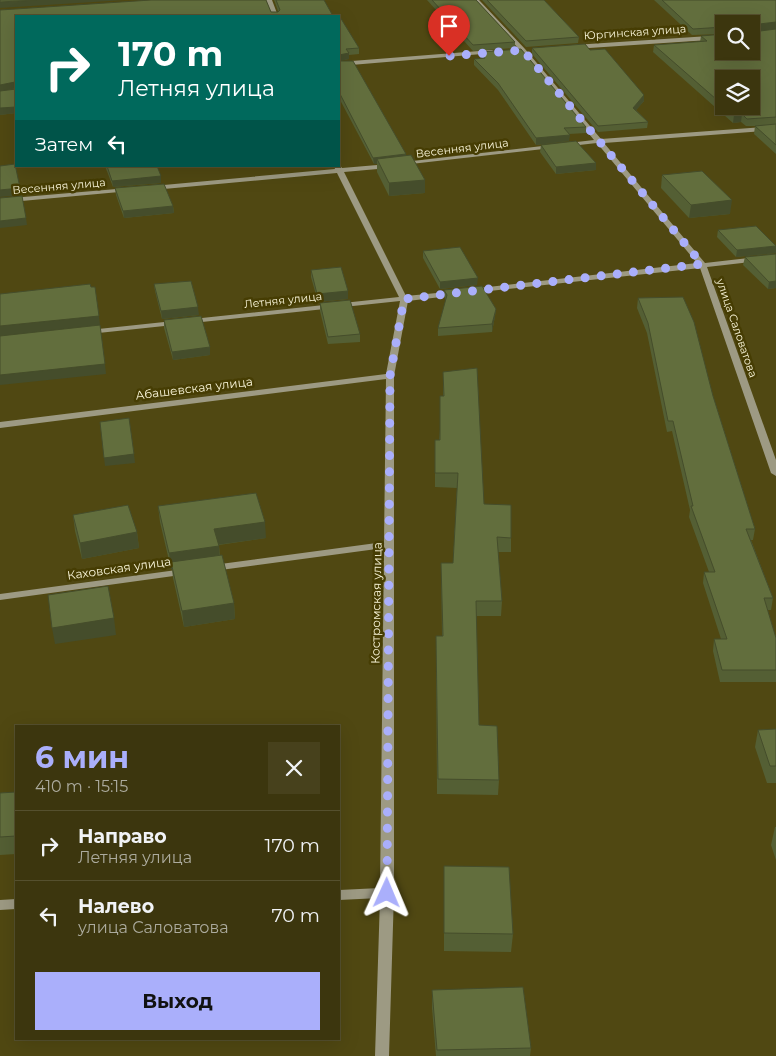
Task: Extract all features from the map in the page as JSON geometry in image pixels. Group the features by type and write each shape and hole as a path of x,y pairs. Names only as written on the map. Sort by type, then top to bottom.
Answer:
{"street":[{"path":"269,0 276,15"},
{"name":"улица Саловатова","path":"476,0 523,50 702,264 776,473"},
{"name":"Юргинская улица","path":"571,47 715,37"},
{"path":"513,51 532,49"},
{"path":"340,64 504,52"},
{"name":"Весенняя улица","path":"146,189 599,142 776,128"},
{"path":"338,169 404,299"},
{"name":"Весенняя улица","path":"0,201 136,190"},
{"name":"Летняя улица","path":"79,333 776,257"},
{"name":"Костромская улица","path":"382,1056 387,893 390,376 404,299"},
{"name":"Абашевская улица","path":"0,425 390,376"},
{"path":"765,442 776,440"},
{"name":"Каховская улица","path":"0,597 390,544"},
{"path":"340,895 387,893"},
{"path":"0,904 15,904"}],"building":[{"path":"0,0 37,0 0,2"},
{"path":"151,0 266,0 271,12 278,12 280,10 276,0 324,0 332,15 15,15 15,82 0,85 0,10"},
{"path":"432,0 476,0 515,42 473,45"},
{"path":"487,0 544,0 579,37 526,41"},
{"path":"662,0 776,0 776,22 760,24 760,15 715,15 715,28 693,29"},
{"path":"340,17 359,48 346,49 349,53 340,55"},
{"path":"776,29 776,117 747,119 743,115 760,115 760,70 715,70 715,98 654,45 707,41 701,36 715,35 715,60 760,60 760,31"},
{"path":"585,44 590,50 605,49 644,95 633,108 648,122 598,126 532,48"},
{"path":"521,49 586,127 564,128 570,135 536,138 498,83 474,59 485,58 480,52"},
{"path":"340,61 353,61 406,154 373,158 340,94"},
{"path":"15,89 15,107 0,108 0,91"},
{"path":"776,124 776,145 755,126"},
{"path":"576,141 596,163 556,167 541,145"},
{"path":"411,155 425,180 389,183 377,159"},
{"path":"15,164 20,188 0,190 0,166"},
{"path":"107,167 157,167 161,176 112,181"},
{"path":"702,171 732,200 691,205 662,175"},
{"path":"164,184 173,206 123,211 115,188"},
{"path":"22,196 26,218 0,221 0,198"},
{"path":"756,226 776,246 737,250 718,230"},
{"path":"460,247 478,278 440,282 423,251"},
{"path":"776,254 776,281 769,282 745,257"},
{"path":"341,267 348,291 317,294 311,270"},
{"path":"191,281 198,307 161,311 154,284"},
{"path":"90,284 91,287 95,287 99,316 0,326 0,294"},
{"path":"482,286 496,309 492,324 438,328 447,295 444,290"},
{"path":"683,297 694,322 713,396 755,529 746,529 773,598 764,598 776,638 776,670 722,670 714,639 727,639 704,572 715,572 691,506 693,506 673,421 668,421 648,323 638,298"},
{"path":"350,300 360,334 328,337 320,303"},
{"path":"201,316 210,347 172,352 164,320"},
{"path":"100,325 105,364 0,375 0,336"},
{"path":"477,368 484,504 511,505 511,538 497,537 502,601 476,601 479,725 497,726 499,780 438,779 436,636 443,636 441,563 453,563 458,473 435,473 435,440 440,440 440,396 444,396 443,372"},
{"path":"129,418 134,454 104,458 100,422"},
{"path":"256,493 265,522 214,529 219,546 169,553 158,506"},
{"path":"128,505 137,532 80,543 73,515"},
{"path":"222,555 234,603 182,611 171,562"},
{"path":"108,586 114,618 52,628 48,595"},
{"path":"776,729 776,766 770,766 758,730"},
{"path":"15,792 15,836 0,837 0,793"},
{"path":"444,866 509,867 513,934 444,933"},
{"path":"523,987 531,1048 437,1050 432,990"}],"route":[{"path":"387,893 390,376 404,299 702,264 523,50 449,56"}]}
